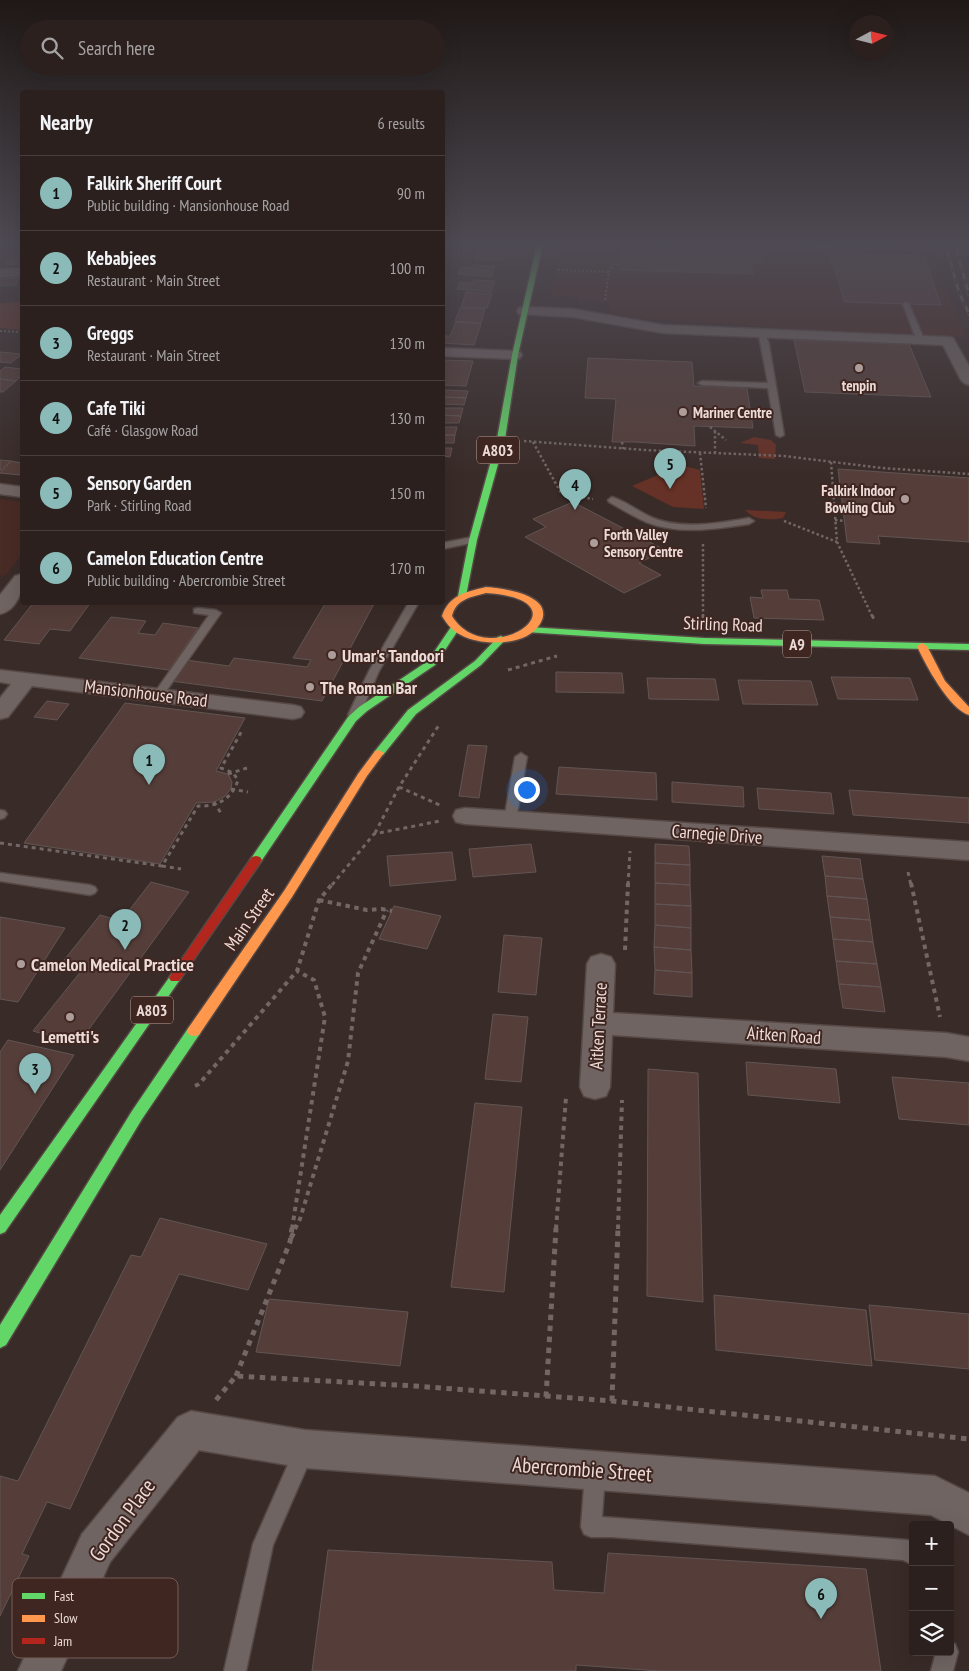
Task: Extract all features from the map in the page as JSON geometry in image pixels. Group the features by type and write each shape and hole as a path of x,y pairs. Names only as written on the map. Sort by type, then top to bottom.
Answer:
{"main road":[{"name":"A803","path":"462,596 501,439 522,322"},
{"path":"499,578 512,592"},
{"path":"535,606 538,614 536,623 529,630 516,636 501,639 474,638 454,629 448,622 446,615 453,601 462,596 486,590 512,592 526,598 535,606 553,612"},
{"name":"Stirling Road","path":"580,621 625,635"},
{"name":"Main Street","path":"0,1227 215,922 301,791 352,719 363,709 432,663 454,629"},
{"name":"Stirling Road","path":"529,630 704,641 969,647"},
{"name":"Main Street","path":"0,1340 142,1108 288,894 363,774 412,712 478,663 501,639"},
{"path":"922,646 928,662 941,684 957,703 969,712"},
{"name":"Main Street","path":"19,1286 56,1246"}],"street":[{"path":"624,322 663,329 948,341 969,380"},
{"path":"445,352 515,354"},
{"path":"0,489 20,492"},
{"path":"0,608 20,583"},
{"name":"Mansionhouse Road","path":"0,676 293,712"},
{"path":"0,712 27,679"},
{"name":"Carnegie Drive","path":"465,816 969,852"},
{"name":"Aitken Terrace","path":"601,964 598,1023 609,1091"},
{"name":"Aitken Road","path":"598,1023 958,1047"},
{"name":"Abercrombie Street","path":"191,1430 305,1449 935,1496 969,1516"},
{"name":"Gordon Place","path":"82,1578 96,1548 191,1430"},
{"name":"Gordon Place","path":"39,1671 45,1658"}],"lane":[{"path":"913,322 920,339"},
{"path":"761,333 773,386 780,435"},
{"path":"702,383 773,386"},
{"path":"612,500 652,521 724,526 749,520"},
{"path":"445,538 475,549"},
{"path":"445,546 475,549"},
{"name":"Main Street","path":"352,719 374,671 412,605"},
{"path":"158,695 216,613 198,611"},
{"path":"510,820 521,756"},
{"path":"0,877 90,890"},
{"path":"235,1671 263,1544 305,1449"},
{"path":"595,1470 591,1527 612,1527 909,1551"},
{"path":"942,1671 946,1656"}],"path":[{"path":"0,330 20,332"},
{"path":"710,427 726,440"},
{"path":"714,431 715,453"},
{"path":"501,439 623,449 784,456 882,468 969,474"},
{"path":"532,442 561,493 612,500"},
{"path":"622,442 623,449"},
{"path":"831,462 837,542 886,646"},
{"path":"835,520 844,521"},
{"path":"784,521 837,542"},
{"path":"504,671 560,655"},
{"path":"191,1088 199,1084 297,971 319,900 374,834 399,787 442,720"},
{"path":"162,866 198,806 228,799 236,790 238,780 233,773 220,768 244,727"},
{"path":"228,774 247,768"},
{"path":"399,787 465,816"},
{"path":"231,789 248,792"},
{"path":"215,803 222,814"},
{"path":"374,834 396,828 465,816"},
{"path":"601,964 624,965 631,828"},
{"path":"0,843 182,869"},
{"path":"903,847 958,1047"},
{"path":"191,1430 236,1376 300,1219 348,1061 358,973 389,911 367,910 288,894"},
{"path":"290,1242 325,1017 314,980 297,971"},
{"path":"546,1397 551,1299 567,1085 609,1091 612,1401"},
{"path":"236,1376 415,1386 612,1401 969,1439"}],"shaded area":[{"path":"0,322 20,322 20,330 0,328"},
{"path":"699,322 960,322 967,337 791,330"},
{"path":"754,437 771,440 776,445 775,459 759,458 758,445 740,443"},
{"path":"681,465 700,470 704,509 673,507 632,486"},
{"path":"0,499 20,502 20,557 5,576 0,575"},
{"path":"745,510 786,512 783,518 767,519 753,516"}],"building":[{"path":"456,322 481,324 474,345 445,343 445,336 450,336"},
{"name":"tenpin","path":"794,340 909,344 931,397 805,392"},
{"path":"0,352 20,354 11,363 0,362"},
{"name":"Mariner Centre","path":"588,358 692,362 694,386 747,388 753,428 694,426 695,446 612,442 616,399 585,398"},
{"path":"445,360 473,361 466,386 445,385"},
{"path":"5,367 20,369 20,377 16,381 0,379 0,371"},
{"path":"0,379 16,381 3,392 0,392"},
{"path":"445,390 468,391 466,398 445,397"},
{"path":"445,397 466,398 464,405 445,404"},
{"path":"445,408 463,408 461,416 445,415"},
{"path":"445,415 461,416 459,423 445,423"},
{"path":"445,427 457,427 455,435 445,435"},
{"path":"445,435 455,435 454,443 445,443"},
{"path":"445,448 452,448 450,457 445,456"},
{"path":"0,460 11,461 0,471"},
{"path":"11,461 20,463 20,475 0,473"},
{"name":"Falkirk Indoor Bowling Club","path":"838,469 969,478 969,542 878,536 880,544 847,542"},
{"name":"Forth Valley Sensory Centre","path":"573,502 665,550 639,563 661,575 624,593 525,537 546,527 533,519"},
{"path":"761,590 787,590 789,599 819,600 824,620 754,618 750,597 763,598"},
{"path":"32,605 89,605 70,631 50,629 39,644 4,640"},
{"path":"324,605 373,605 322,701 171,681 186,660 229,666 234,658 307,667 311,660 293,658"},
{"path":"111,617 146,621 138,633 155,635 163,623 198,628 169,670 79,658"},
{"path":"556,672 622,673 624,693 556,692"},
{"path":"831,677 910,678 918,700 838,699"},
{"path":"647,678 715,679 719,700 649,699"},
{"path":"738,680 811,681 818,705 743,704"},
{"path":"47,701 69,704 57,720 34,717"},
{"path":"125,703 245,718 216,771 228,774 232,782 231,789 224,797 214,802 196,803 160,864 24,843"},
{"path":"468,745 487,746 479,798 459,796"},
{"path":"559,767 656,773 657,800 556,794"},
{"path":"672,782 743,787 744,807 672,802"},
{"path":"757,788 831,793 834,814 759,809"},
{"path":"849,790 969,798 969,823 853,815"},
{"path":"531,844 536,872 473,877 469,849"},
{"path":"655,844 689,846 690,865 655,863"},
{"path":"452,852 456,880 390,886 387,856"},
{"path":"822,856 860,859 863,879 825,876"},
{"path":"655,863 690,865 690,885 655,883"},
{"path":"825,876 863,879 867,899 827,896"},
{"path":"151,882 189,892 78,1044 33,1031 82,970 61,964 100,915 121,921"},
{"path":"655,883 690,885 691,906 655,904"},
{"path":"827,896 867,899 870,920 830,917"},
{"path":"655,904 691,906 691,928 655,925"},
{"path":"394,906 441,916 427,949 379,939"},
{"name":"Camelon Medical Practice","path":"0,917 65,928 18,1002 0,999"},
{"path":"830,917 870,920 873,942 833,939"},
{"path":"655,925 691,928 691,950 654,947"},
{"path":"504,935 542,938 536,995 498,992"},
{"path":"833,939 873,942 877,964 836,961"},
{"path":"654,947 691,950 692,973 655,970"},
{"path":"836,961 877,964 881,987 839,984"},
{"path":"655,970 692,973 692,997 654,994"},
{"path":"839,984 881,987 885,1012 843,1008"},
{"path":"493,1014 528,1017 521,1082 485,1079"},
{"path":"8,1040 74,1055 0,1170 0,1052"},
{"path":"746,1062 836,1069 840,1103 748,1095"},
{"path":"648,1069 698,1073 703,1302 647,1296"},
{"path":"892,1077 969,1083 969,1125 899,1119"},
{"path":"475,1103 522,1107 504,1292 451,1287"},
{"path":"160,1218 267,1244 248,1290 179,1274 70,1509 47,1502 22,1554 29,1556 18,1578 12,1578 12,1591 0,1616 0,1476 18,1481 131,1255 141,1257"},
{"path":"714,1295 866,1310 872,1366 716,1350"},
{"path":"269,1299 408,1312 400,1366 256,1352"},
{"path":"869,1305 969,1314 969,1369 875,1360"},
{"path":"328,1550 552,1562 554,1590 604,1593 608,1553 866,1569 881,1671 659,1671 576,1665 576,1671 312,1671"}],"traffic: fast":[{"path":"462,596 473,540 501,439 522,322"},
{"path":"256,860 352,719 363,709 432,663 454,629"},
{"path":"529,630 704,641 969,647"},
{"path":"379,753 412,712 478,663 501,639"},
{"path":"0,1227 175,978"},
{"path":"0,1340 137,1115 194,1031"}],"traffic: slow":[{"path":"486,590 513,593 530,601 536,606 538,614 536,623 518,636 507,639 484,640 462,633 447,616 450,606 462,597 486,590"},
{"path":"922,646 941,682 969,712"},
{"path":"194,1031 288,894 363,774 379,753"}],"traffic: jam":[{"path":"175,978 256,860"}],"place":[{"name":"tenpin","path":"859,368"},
{"name":"Mariner Centre","path":"683,412"},
{"name":"Sensory Garden","path":"670,489"},
{"name":"Falkirk Indoor Bowling Club","path":"905,499"},
{"name":"Cafe Tiki","path":"575,510"},
{"name":"Forth Valley Sensory Centre","path":"594,543"},
{"name":"Umar's Tandoori","path":"332,655"},
{"name":"The Roman Bar","path":"310,687"},
{"name":"Falkirk Sheriff Court","path":"149,785"},
{"name":"Kebabjees","path":"125,950"},
{"name":"Camelon Medical Practice","path":"21,964"},
{"name":"Lemetti's","path":"70,1017"},
{"name":"Greggs","path":"35,1094"},
{"name":"Camelon Education Centre","path":"821,1619"}]}
